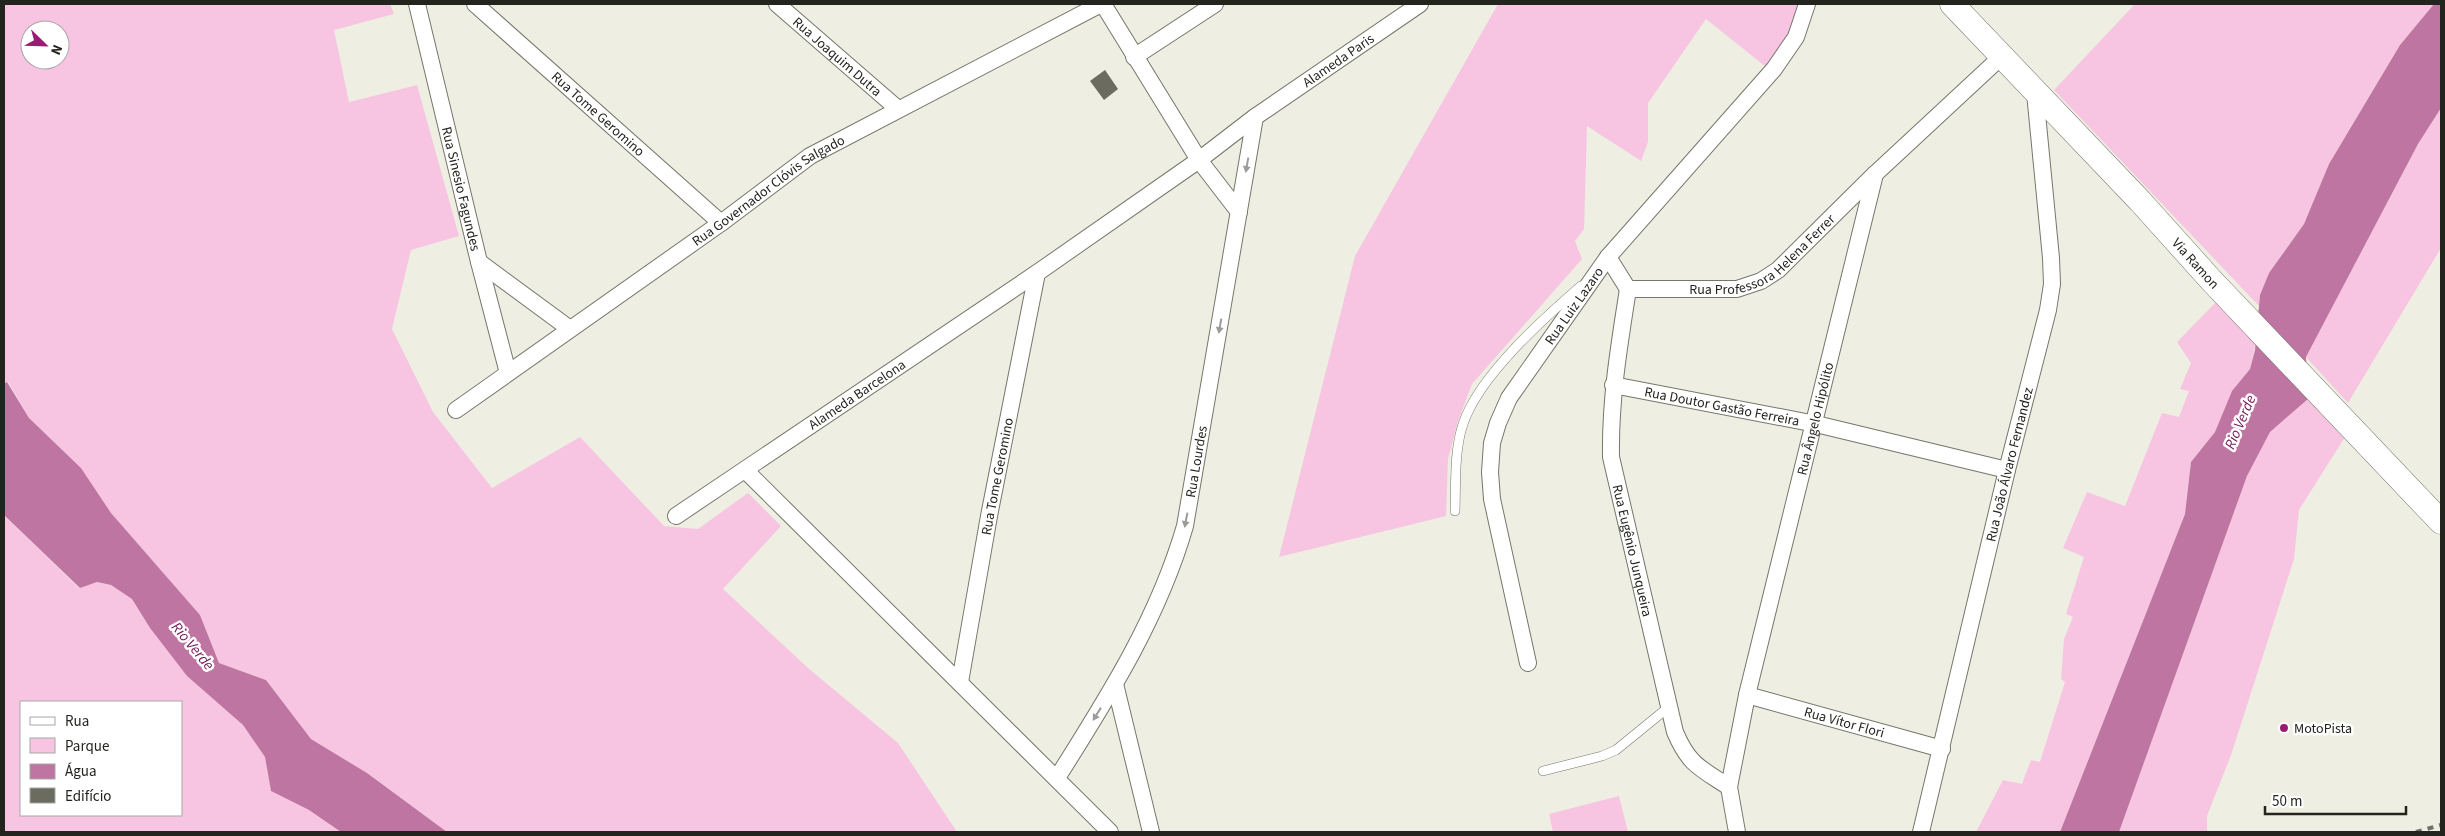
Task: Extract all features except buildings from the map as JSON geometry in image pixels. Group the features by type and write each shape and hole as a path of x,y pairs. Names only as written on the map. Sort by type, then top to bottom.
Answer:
{"main road":[{"name":"Via Ramon","path":"1952,4 2441,522"}],"street":[{"name":"Rua Sinesio Fagundes","path":"416,4 508,373"},
{"name":"Rua Tome Geromino","path":"475,4 721,223"},
{"name":"Rua Joaquim Dutra","path":"777,4 898,108"},
{"path":"1102,4 1199,160 1239,212"},
{"name":"Rua Governador Clóvis Salgado","path":"456,410 721,223 810,156 898,108 1102,4"},
{"path":"1134,57 1215,4"},
{"name":"Alameda Paris","path":"1199,160 1255,117 1420,4"},
{"name":"Rua Luiz Lazaro","path":"1528,663 1492,499 1490,472 1492,443 1498,423 1509,398 1592,276 1774,70 1796,37 1807,4"},
{"path":"1876,174 2001,57"},
{"name":"Rua João Álvaro Fernandez","path":"1921,832 2007,470 2048,310 2052,284 2035,93"},
{"name":"Rua Lourdes","path":"1057,778 1115,684 1156,606 1173,568 1185,526 1255,117"},
{"name":"Alameda Barcelona","path":"676,516 1037,273 1199,160"},
{"name":"Rua Professora Helena Ferrer","path":"1628,289 1736,289 1761,281 1778,270 1876,174"},
{"name":"Rua Ângelo Hipólito","path":"1737,832 1729,787 1748,695 1876,174"},
{"path":"1608,257 1628,289"},
{"path":"479,262 570,329"},
{"name":"Rua Tome Geromino","path":"960,682 989,516 1037,273"},
{"name":"Rua Eugênio Junqueira","path":"1628,289 1613,385 1610,422 1611,458 1675,732 1684,753 1692,763 1729,787"},
{"name":"Rua Doutor Gastão Ferreira","path":"1613,385 1816,424 2007,470"},
{"path":"745,470 1110,832"},
{"path":"1115,684 1151,832"},
{"name":"Rua Vítor Flori","path":"1748,695 1942,749"}],"lane":[{"path":"1455,511 1458,451 1462,425 1472,403 1480,390 1536,326 1592,276"},
{"path":"1543,770 1602,756 1616,750 1670,705"}],"green space":[{"path":"4,4 390,4 394,14 334,30 349,102 417,85 459,236 411,250 392,329 433,412 492,488 580,437 664,526 698,529 748,493 781,526 723,589 808,668 898,743 957,832 447,832 367,773 311,739 266,680 219,663 200,615 111,513 81,468 29,418 8,382 4,384"},
{"path":"1498,4 1797,4 1794,21 1766,67 1706,19 1648,103 1648,142 1641,161 1587,126 1584,229 1575,241 1582,259 1472,384 1458,421 1448,459 1446,516 1279,557 1355,256"},
{"path":"2135,4 2434,4 2400,45 2329,164 2304,224 2269,273 2260,295 2259,306 2054,90"},
{"path":"2441,108 2441,248 2348,403 2306,357 2418,144"},
{"path":"2217,301 2256,342 2250,369 2232,392 2215,432 2191,462 2185,514 2060,832 1976,832 2003,780 2022,784 2031,760 2040,762 2065,682 2061,679 2064,639 2073,617 2066,614 2084,557 2063,548 2087,492 2125,506 2162,413 2179,417 2189,391 2180,389 2191,363 2177,342"},
{"path":"2308,399 2345,437 2299,510 2294,559 2231,755 2207,816 2207,832 2119,832 2247,476 2270,432"},
{"path":"4,515 79,588 97,582 111,585 132,599 150,628 187,676 243,725 265,757 271,791 309,810 341,832 4,832"},
{"path":"1619,796 1628,832 1553,832 1549,814"}],"water":[{"name":"Rio Verde","path":"2434,4 2441,4 2441,108 2418,144 2306,357 2308,399 2270,432 2247,476 2119,832 2060,832 2185,514 2191,462 2215,432 2232,391 2250,369 2255,350 2260,295 2269,273 2304,224 2329,164 2400,45"},
{"name":"Rio Verde","path":"7,382 29,418 81,468 111,513 200,615 219,663 266,680 311,739 367,773 447,832 341,832 309,810 271,791 265,757 243,725 187,676 150,628 132,599 111,585 97,582 80,588 4,515 4,384"}],"railway":[{"path":"2416,832 2441,825"}],"place":[{"name":"MotoPista","path":"2284,728"}]}
